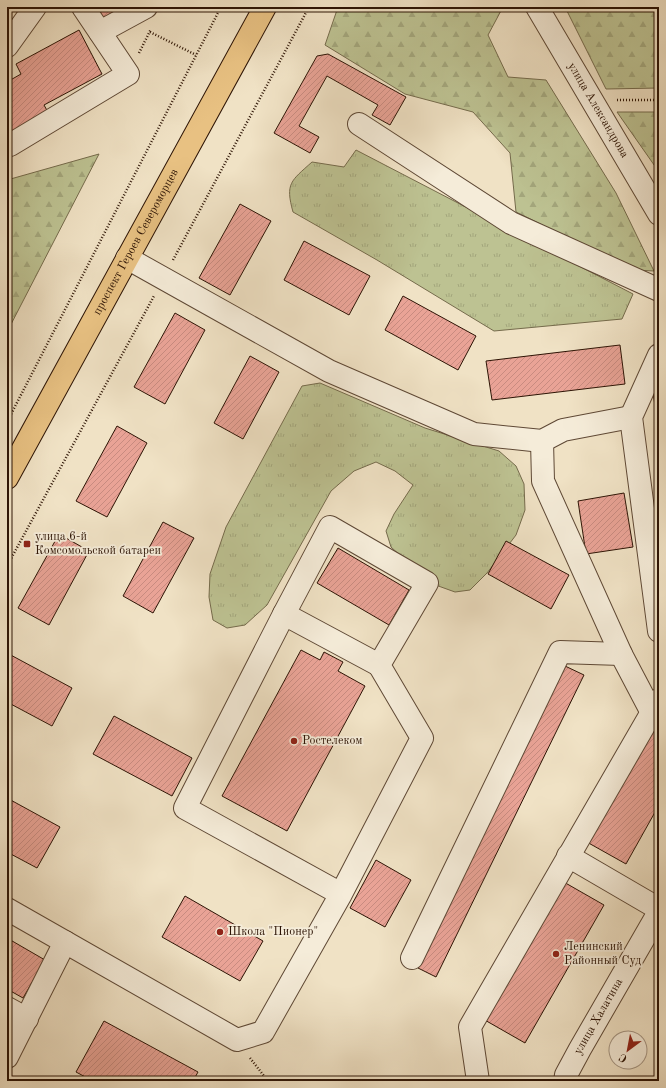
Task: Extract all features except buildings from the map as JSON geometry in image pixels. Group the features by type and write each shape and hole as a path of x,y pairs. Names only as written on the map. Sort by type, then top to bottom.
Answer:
{"main road":[{"name":"проспект Героев Североморцев","path":"7,478 266,7"}],"street":[{"path":"7,46 35,7"},
{"path":"10,145 128,74 83,7"},
{"name":"улица Александрова","path":"537,7 659,214"},
{"path":"100,32 150,16"},
{"path":"359,124 511,223 659,290"},
{"path":"127,258 336,374 474,434 542,441 564,430 631,418"},
{"path":"659,355 631,418 659,631"},
{"path":"478,1081 470,1027 655,707 621,654 543,481 542,441"},
{"path":"341,894 185,808 330,527 427,583 379,665"},
{"path":"7,909 237,1040 263,1032 341,894 422,738 379,665 284,614"},
{"path":"412,958 560,652 621,654"},
{"path":"568,856 659,911"},
{"name":"улица Халатина","path":"564,1079 659,911"},
{"path":"7,1056 65,942"},
{"path":"7,1008 27,1019"}],"path":[{"path":"7,422 221,7"},
{"path":"145,42 150,32 150,16"},
{"path":"150,32 196,56"},
{"path":"616,100 659,100"},
{"path":"237,1040 268,1081"}],"green space":[{"path":"338,7 503,7 488,35 508,77 546,80 616,193 654,271 634,270 516,212 510,153 473,112 405,94 325,45"},
{"path":"565,7 659,7 659,88 606,89"},
{"path":"617,112 659,112 659,172"},
{"path":"356,150 633,294 622,319 494,331 377,260 293,212 290,188 299,174 312,162 344,167"},
{"path":"99,154 7,332 7,180"},
{"path":"320,383 425,428 499,451 516,466 524,484 525,510 516,535 487,573 470,590 455,592 430,583 391,547 386,531 394,514 413,485 395,471 376,462 354,471 331,491 267,605 245,625 227,628 213,620 209,597 210,574 226,527 302,386"}],"place":[{"name":"улица 6-й Комсомольской батареи","path":"27,544"},
{"name":"Ростелеком","path":"294,741"},
{"name":"Школа \"Пионер\"","path":"220,932"},
{"name":"Ленинский Районный Суд","path":"556,954"}]}
